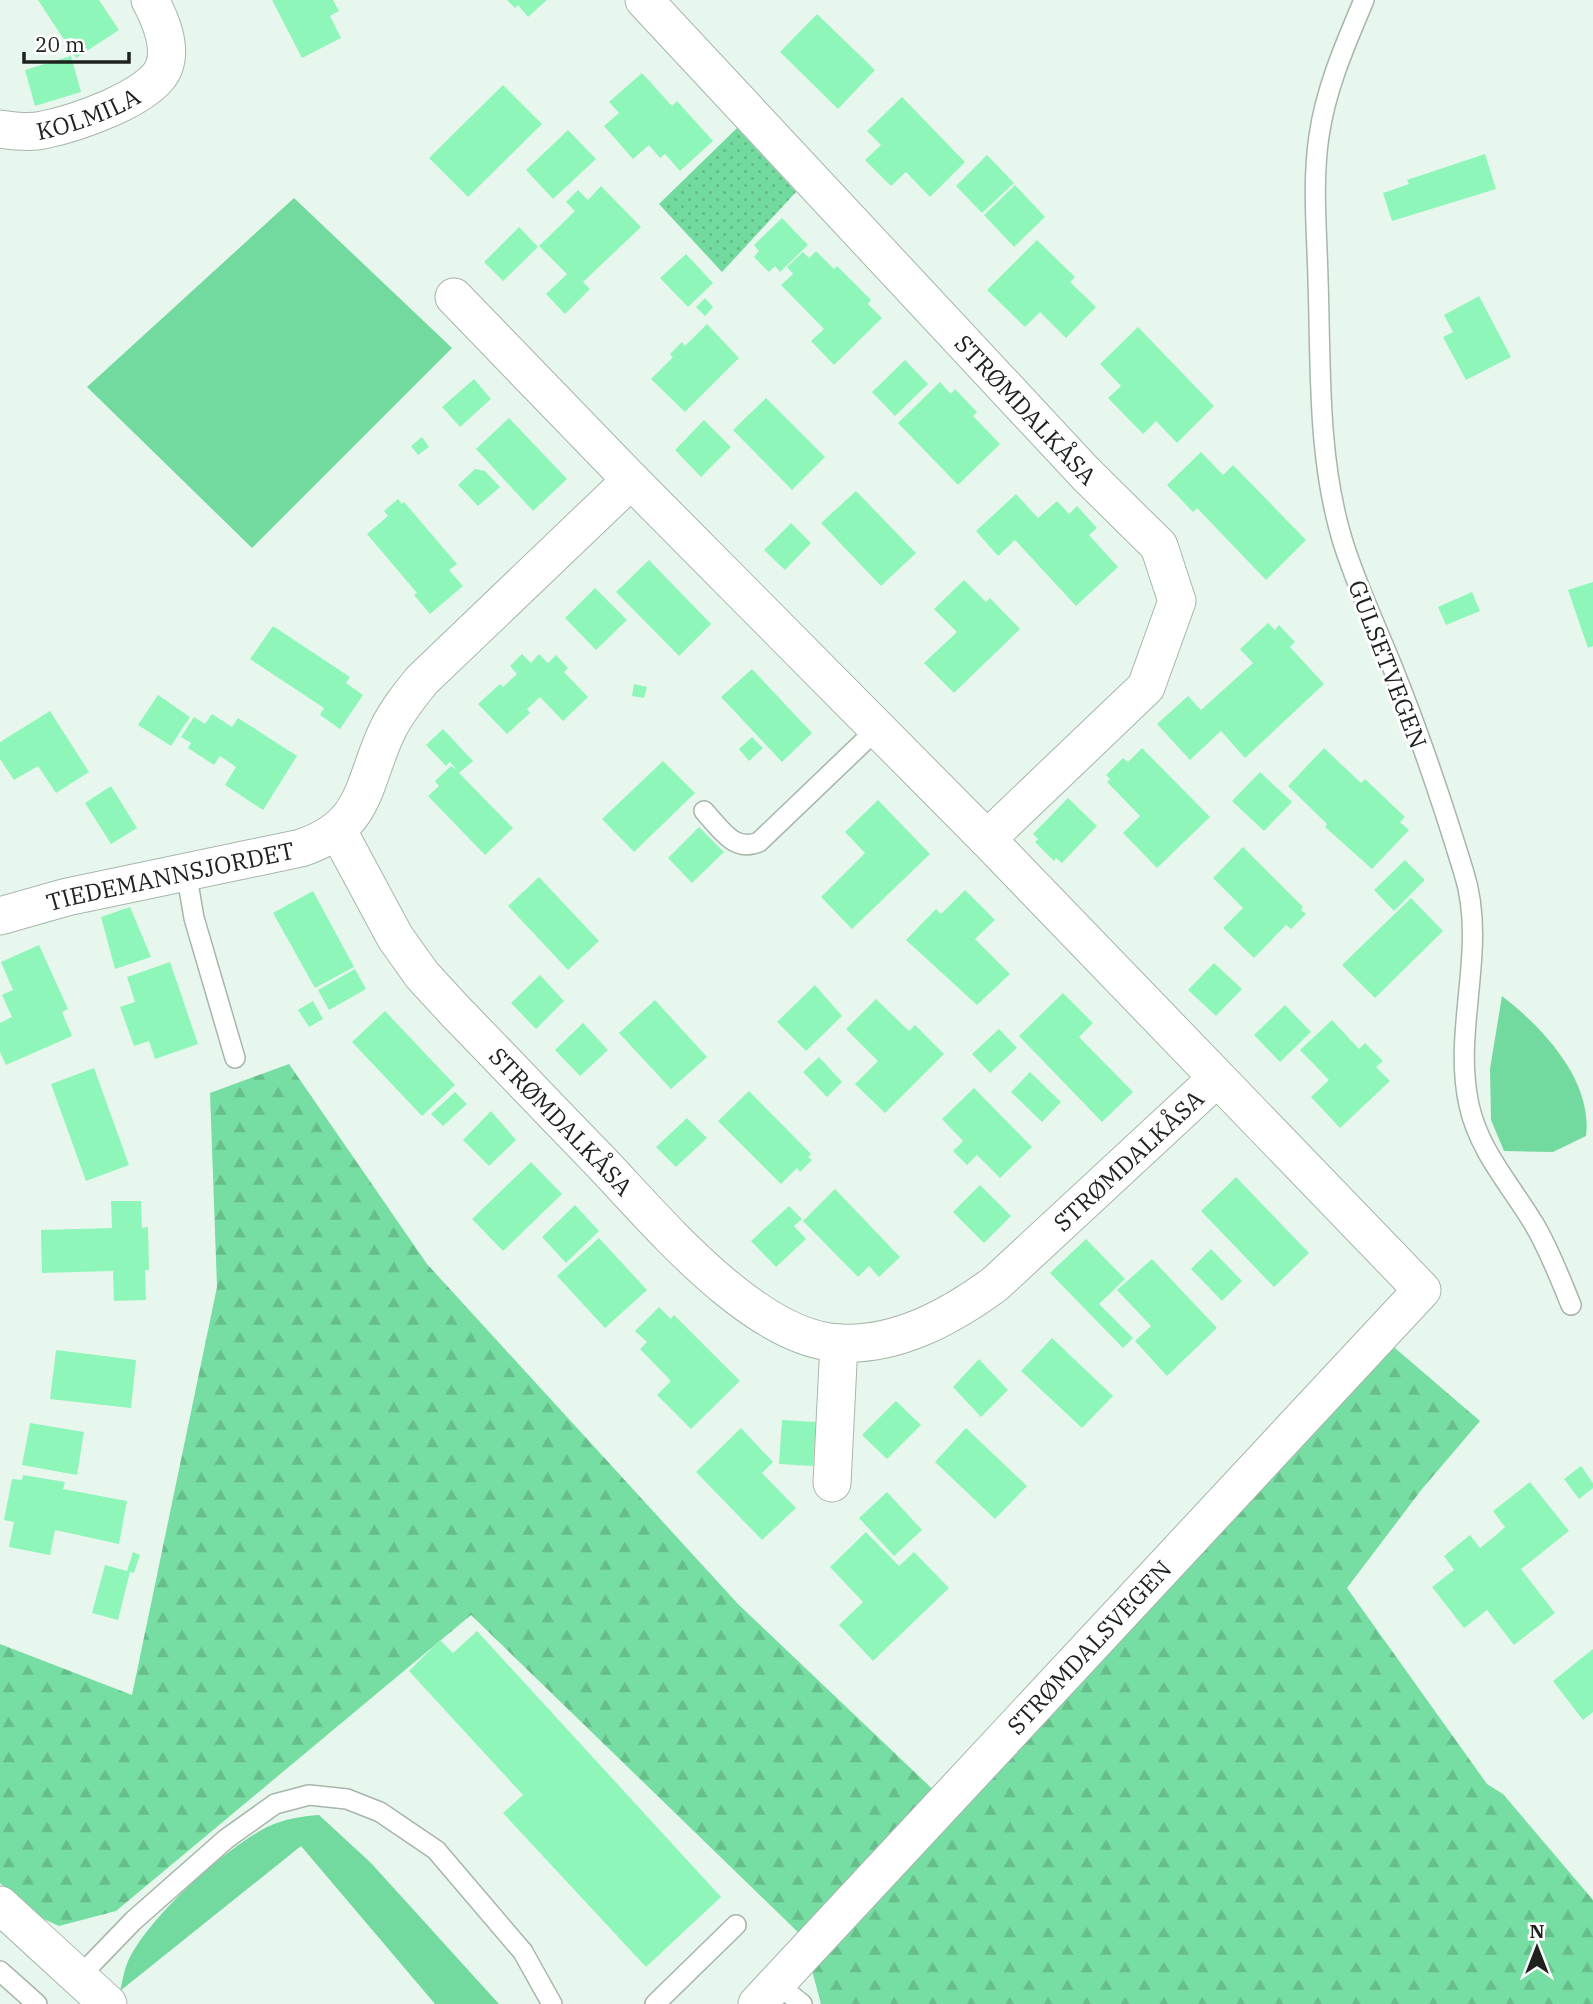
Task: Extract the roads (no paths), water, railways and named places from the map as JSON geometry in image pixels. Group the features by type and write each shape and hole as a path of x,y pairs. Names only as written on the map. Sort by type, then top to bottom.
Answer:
{"street":[{"name":"KOLMILA","path":"0,130 40,131 105,110 135,95 164,69 167,54 164,36 150,0"},
{"name":"STRØMDALKÅSA","path":"644,0 1086,474 1158,546 1177,601 1146,687 987,839"},
{"name":"STRØMDALKÅSA","path":"454,297 631,480 987,839 1422,1290"},
{"path":"338,831 356,812 366,793 387,731 402,705 422,680 631,480"},
{"name":"STRØMDALKÅSA","path":"338,831 395,937 422,975 708,1273 757,1311 796,1334 839,1343 879,1340 904,1334 964,1307 995,1284 1216,1079"},
{"name":"TIEDEMANNSJORDET","path":"0,916 67,897 186,870 301,848 321,842 338,831"},
{"name":"STRØMDALSVEGEN","path":"778,1997 1422,1290"},
{"path":"832,1483 839,1343"},
{"path":"0,1905 108,2004"}],"lane":[{"name":"GULSETVEGEN","path":"1364,0 1328,92 1318,139 1315,182 1321,401 1329,477 1341,538 1392,667 1466,877 1473,950 1464,1077 1469,1106 1478,1136 1500,1177 1533,1223 1571,1305"},
{"path":"704,811 733,842 750,846 759,842 877,729"},
{"path":"186,870 194,918 235,1058"},
{"path":"79,1977 133,1920 226,1839 275,1804 309,1795 347,1799 380,1812 436,1850 523,1952 552,2004"},
{"path":"655,2004 736,1925"},
{"path":"0,1971 37,2004"}]}
